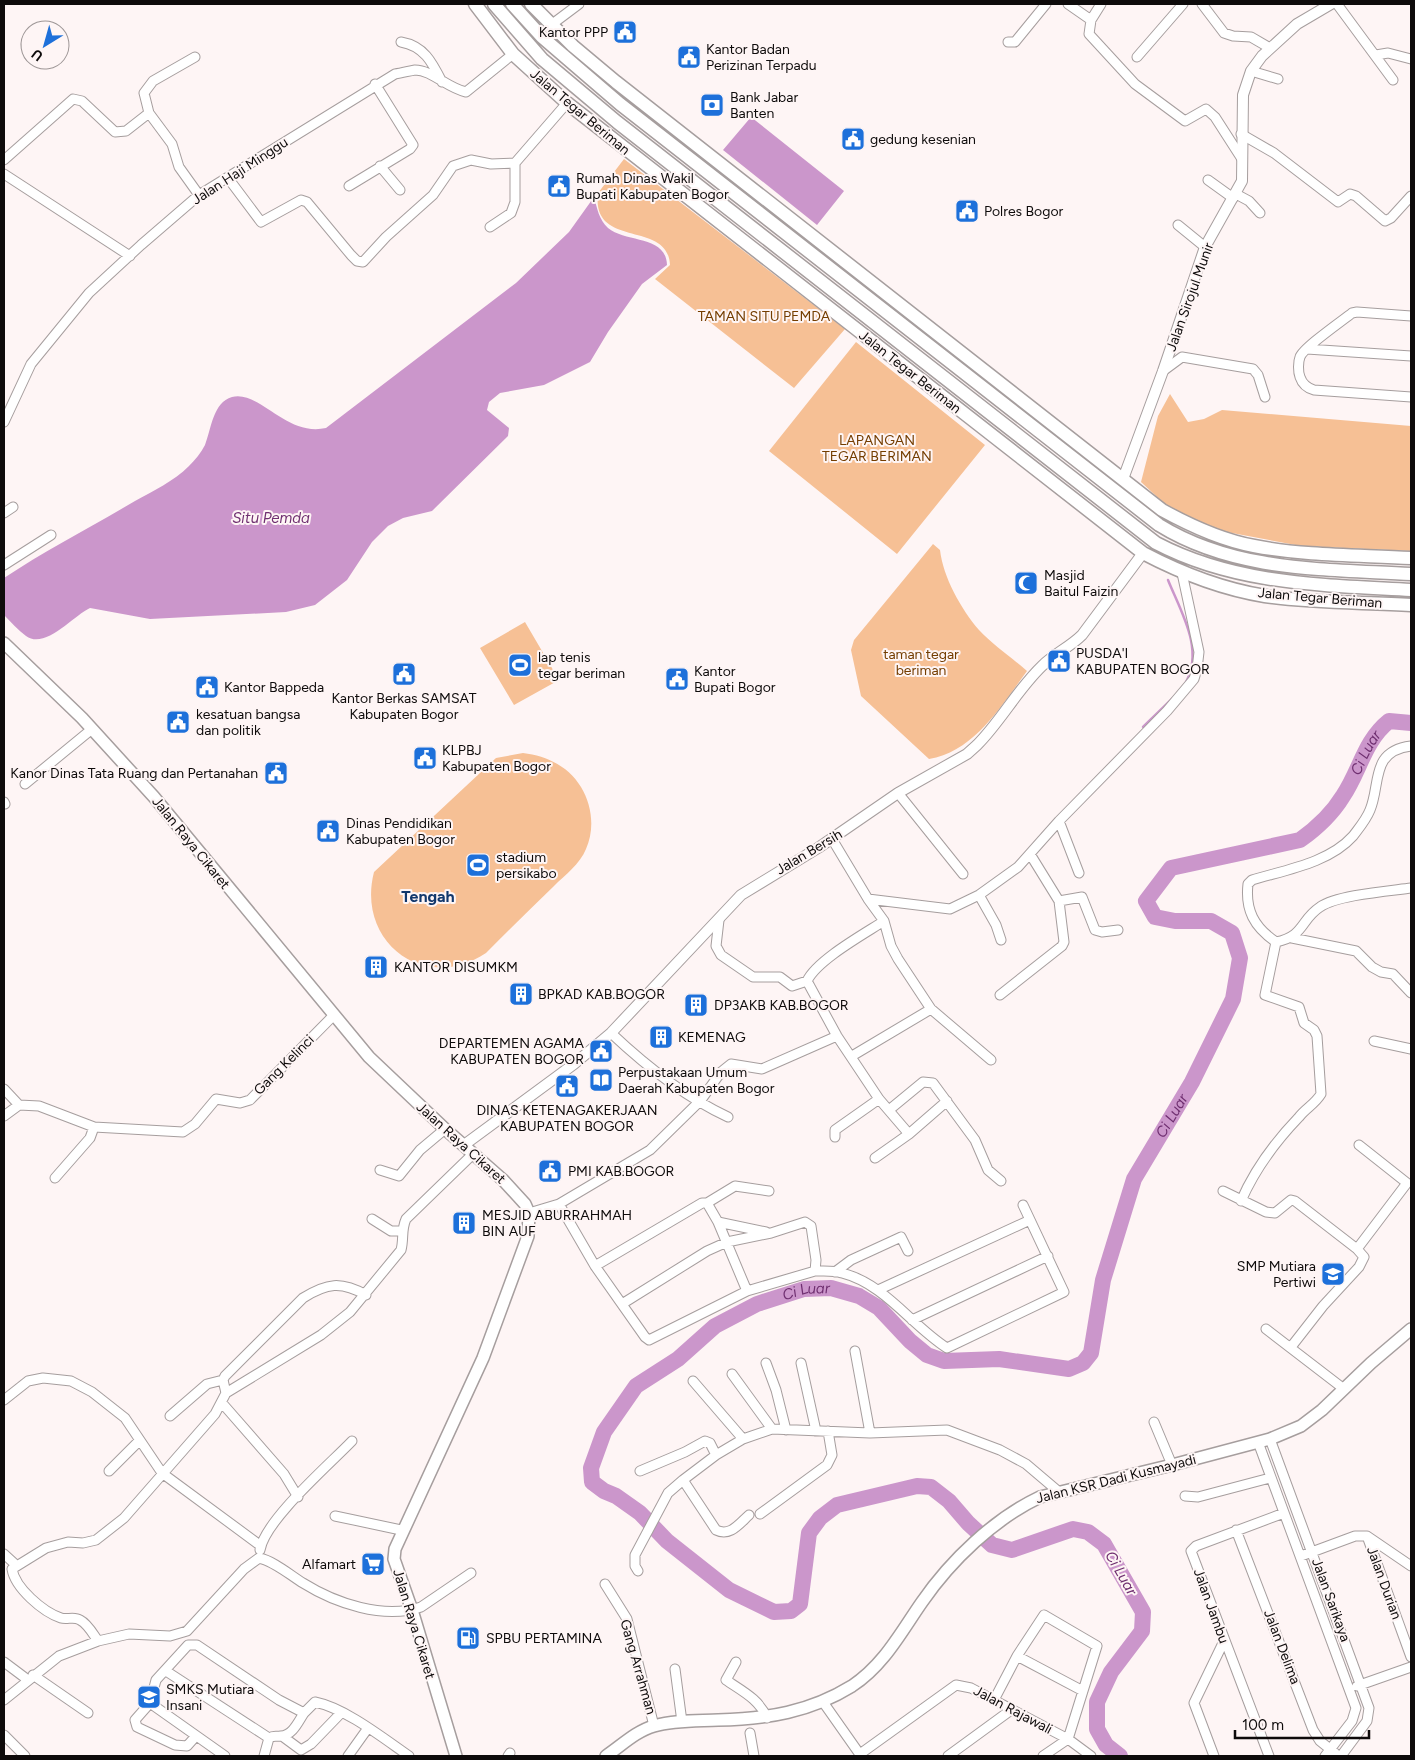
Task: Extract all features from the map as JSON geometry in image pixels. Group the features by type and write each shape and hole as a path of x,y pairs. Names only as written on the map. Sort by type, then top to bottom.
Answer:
{"main road":[{"name":"Jalan Tegar Beriman","path":"475,4 513,54 567,103 1143,553 1182,573 1267,596 1411,605"},
{"name":"Jalan Tegar Beriman","path":"494,4 542,58 617,122 1156,543 1198,561 1243,575 1301,584 1411,590"},
{"name":"Jalan Tegar Beriman","path":"512,4 555,49 620,104 1151,519 1177,536 1211,550 1269,565 1411,574"},
{"path":"532,4 551,25 616,82 1162,510 1191,526 1220,537 1253,546 1290,552 1411,558"},
{"path":"606,134 617,122"},
{"path":"732,212 742,200"},
{"path":"810,253 819,241"},
{"path":"1349,570 1359,555"},
{"path":"1358,602 1375,588"},
{"name":"Jalan Raya Cikaret","path":"4,643 92,729 154,797 333,1016 369,1057 444,1129 474,1152 503,1180 525,1204 529,1213 528,1236 482,1358 461,1409 401,1530 394,1559 412,1610 456,1756"},
{"name":"Jalan KSR Dadi Kusmayadi","path":"606,1756 643,1730 654,1726 682,1722 767,1718 793,1713 823,1702 852,1686 874,1668 885,1656 936,1582 991,1528 1022,1505 1040,1497 1270,1439 1301,1426 1410,1331"}],"street":[{"path":"551,25 578,4"},
{"path":"1008,42 1015,42 1046,4"},
{"path":"1068,4 1091,20"},
{"path":"1101,4 1091,20 1089,34 1135,84 1185,121 1206,110 1215,117 1242,159"},
{"path":"1137,57 1183,4"},
{"path":"1202,4 1224,33 1233,36 1251,37 1270,48"},
{"name":"Jalan Sirojul Munir","path":"1123,479 1164,371 1205,247 1242,181 1241,134 1243,95 1251,71 1270,48 1297,24 1331,4"},
{"path":"1337,4 1393,80"},
{"path":"401,42 416,44 433,66 442,82"},
{"path":"1376,55 1388,53 1411,58"},
{"name":"Jalan Haji Minggu","path":"4,422 31,364 89,293 199,195 395,74 416,70 427,72 453,90 466,92 513,54"},
{"path":"195,58 153,81 144,93 149,113 172,144 179,167 199,195"},
{"path":"1251,71 1278,79"},
{"path":"349,186 410,149 413,145 376,84"},
{"path":"4,160 73,99 82,101 115,132 126,131 149,113"},
{"path":"490,227 511,213 515,202 515,163 567,103"},
{"path":"1241,134 1301,172 1338,202 1350,194 1356,196 1385,221 1391,218 1411,196"},
{"path":"228,178 261,222 301,200 307,202 351,255 358,261 363,262 386,236 433,195 453,166 471,160 492,164 515,163"},
{"path":"380,166 400,190"},
{"path":"4,174 130,256"},
{"path":"1208,180 1235,196 1249,201 1260,213"},
{"path":"1178,225 1205,247"},
{"path":"1411,316 1352,313 1306,349 1300,357 1299,372 1301,380 1308,389 1411,397"},
{"path":"1306,349 1411,356"},
{"path":"1164,371 1182,356 1248,367 1258,375 1265,396"},
{"path":"4,513 13,507"},
{"path":"4,565 51,535"},
{"name":"Jalan Bersih","path":"464,1145 574,1064 610,1033 719,920 740,895 832,839 898,794 967,754 977,745 1040,667 1054,655 1071,646 1082,635 1143,553"},
{"path":"865,895 936,909 950,909 979,895 1004,879 1030,854 1059,821 1167,711 1194,679 1198,670 1199,652 1182,573"},
{"path":"26,784 92,729"},
{"path":"1276,942 1268,936 1250,914 1246,901 1248,884 1252,880 1323,858 1351,838 1371,810 1377,772 1381,764 1396,750 1411,746"},
{"path":"898,794 963,874"},
{"path":"1059,821 1079,873"},
{"path":"832,839 865,895 884,921 895,952 931,1008 991,1060"},
{"path":"1000,995 1062,946 1059,901 1030,854"},
{"path":"1292,938 1310,915 1322,905 1353,897 1411,888"},
{"path":"979,895 996,925 1001,940"},
{"path":"1059,901 1082,897 1095,930 1102,932 1118,930"},
{"path":"719,920 716,946 721,955 753,977 780,977 792,986 807,981 812,973 828,960 884,921"},
{"path":"1276,942 1292,938 1356,951 1372,967 1381,972 1393,974 1411,993"},
{"path":"1241,1201 1268,1155 1321,1094 1317,1036 1314,1030 1304,1023 1299,1007 1265,995 1276,942"},
{"path":"807,981 837,1036 879,1099 910,1134"},
{"path":"852,1056 931,1008"},
{"name":"Gang Kelinci","path":"19,1105 39,1106 94,1126 183,1132 195,1124 216,1099 240,1103 250,1100 333,1016"},
{"path":"610,1033 649,1068 700,1100 706,1107 728,1117"},
{"path":"529,1213 559,1204 650,1150 700,1100 721,1072 731,1064 762,1069 837,1036"},
{"path":"1374,1041 1411,1049"},
{"path":"889,1110 923,1082 933,1083 976,1140 988,1170 1001,1181"},
{"path":"4,1089 19,1105 4,1116"},
{"path":"835,1137 835,1130 879,1099"},
{"path":"875,1158 910,1134 947,1101"},
{"path":"55,1178 90,1138 94,1126"},
{"path":"380,1170 399,1176 420,1150 444,1129"},
{"path":"1357,1249 1409,1185 1359,1145"},
{"path":"226,1393 321,1336 350,1312 366,1295 401,1250 404,1240 402,1231 406,1219 424,1199 474,1152"},
{"path":"595,1266 702,1203 706,1203 735,1186 769,1191"},
{"path":"1223,1191 1266,1212 1275,1212 1290,1200 1295,1201 1357,1249 1364,1257 1358,1267 1323,1306 1291,1347"},
{"path":"706,1203 718,1222 747,1291"},
{"path":"559,1204 595,1266 649,1340 747,1291 815,1271 842,1272 878,1290 926,1335 947,1348 1064,1292 1023,1205"},
{"path":"372,1220 391,1230 402,1231"},
{"path":"878,1290 1030,1220"},
{"path":"718,1222 771,1233"},
{"path":"622,1304 707,1250 726,1242 808,1223 812,1230 816,1260 815,1271"},
{"path":"835,1272 850,1260 901,1237 908,1251"},
{"path":"912,1320 1048,1256"},
{"path":"170,1416 207,1384 223,1380 303,1298 318,1288 333,1285 352,1287 366,1295"},
{"path":"1266,1328 1344,1389"},
{"path":"855,1351 870,1433"},
{"path":"766,1363 776,1390 786,1430"},
{"path":"801,1363 816,1430"},
{"path":"732,1374 772,1429"},
{"path":"4,1400 28,1382 43,1378 71,1382 92,1392 125,1418 162,1473 261,1546"},
{"path":"98,1641 83,1621 78,1618 61,1618 30,1598 13,1578 12,1569 46,1548 68,1542 84,1543 96,1540 124,1518 222,1403 226,1393 223,1380"},
{"path":"693,1381 743,1439"},
{"path":"222,1403 284,1474 298,1497"},
{"path":"1154,1422 1172,1465"},
{"path":"638,1571 635,1566 634,1555 668,1493 682,1480 716,1455 743,1439 772,1429 870,1433 947,1430 1000,1450 1026,1464 1059,1492"},
{"path":"760,1514 827,1465 832,1455 828,1431"},
{"name":"Jalan Sarikaya","path":"1270,1439 1362,1685 1369,1714 1367,1722 1340,1756"},
{"path":"640,1471 685,1452 705,1440 710,1443 716,1455"},
{"path":"109,1471 139,1441"},
{"path":"4,1700 59,1656 98,1641 128,1634 170,1636 187,1631 244,1568 259,1558 261,1546 274,1524 352,1441"},
{"name":"Jalan Sarikaya","path":"1258,1442 1356,1708 1355,1714 1328,1753"},
{"path":"1185,1496 1198,1497 1270,1478"},
{"path":"682,1480 716,1530 721,1533 731,1531 750,1515"},
{"name":"Jalan Jambu","path":"1268,1756 1191,1551 1196,1546 1284,1513"},
{"path":"335,1516 401,1530"},
{"name":"Jalan Delima","path":"1236,1530 1313,1730 1328,1753 1340,1756"},
{"path":"1301,1556 1355,1536 1366,1536 1411,1566"},
{"name":"Jalan Durian","path":"1366,1536 1411,1657"},
{"path":"4,1554 16,1565"},
{"path":"259,1558 316,1591 351,1604 381,1612 412,1610 428,1603 471,1573"},
{"name":"Gang Arrahman","path":"605,1584 627,1619 654,1726"},
{"path":"994,1700 1017,1656 1044,1615 1097,1646 1068,1739 1043,1756"},
{"path":"1214,1756 1194,1703 1224,1641"},
{"path":"196,1736 187,1746 175,1745 137,1727 135,1720 150,1704 156,1680 188,1645 197,1645 278,1700 304,1713"},
{"path":"1017,1656 1084,1690"},
{"path":"4,1662 88,1713"},
{"path":"736,1662 726,1680 752,1697 763,1709 767,1718"},
{"path":"1349,1689 1411,1667"},
{"path":"675,1669 682,1722"},
{"path":"166,1670 269,1738"},
{"name":"Jalan Rajawali","path":"860,1755 956,1685 965,1685 1068,1739 1091,1756"},
{"path":"269,1738 282,1736 292,1731 314,1702 341,1713 368,1728 409,1756"},
{"path":"823,1702 860,1755"},
{"path":"150,1704 225,1756"},
{"path":"948,1756 1011,1710"},
{"path":"282,1736 301,1750 311,1744 341,1713"},
{"path":"348,1756 368,1728"},
{"path":"750,1733 754,1756"},
{"path":"4,1735 25,1756"},
{"path":"264,1756 269,1738"}],"green space":[{"name":"TAMAN SITU PEMDA","path":"624,159 845,329 794,388 655,279 670,265 666,251 657,242 617,229 606,222 599,211 598,193"},
{"name":"LAPANGAN TEGAR BERIMAN","path":"856,342 985,445 897,554 769,451"},
{"path":"1170,394 1188,422 1204,419 1222,410 1411,426 1411,551 1301,546 1216,530 1170,509 1141,482 1158,416"},
{"name":"taman tegar beriman","path":"933,544 940,550 949,582 972,622 990,641 1027,671 997,712 973,737 945,755 929,759 861,696 851,650 854,640"},
{"name":"lap tenis tegar beriman","path":"525,622 559,680 514,705 480,648"},
{"name":"stadium persikabo","path":"523,753 532,754 556,763 570,773 585,794 590,809 591,833 580,860 486,953 463,964 440,967 419,964 400,954 385,939 375,920 371,897 374,872 496,758"}],"water":[{"path":"751,117 844,191 817,225 723,150"},
{"name":"Situ Pemda","path":"594,197 600,218 608,228 616,233 653,244 665,255 667,265 642,284 608,332 590,362 544,385 500,393 489,402 487,410 509,428 508,436 432,511 403,518 388,526 372,542 347,580 315,605 286,612 150,619 90,608 59,630 42,639 26,636 4,615 4,578 177,476 196,459 207,439 217,410 226,400 232,397 242,397 253,400 298,426 312,429 326,428 516,283 569,232"}],"waterway":[{"path":"1168,580 1189,631 1192,644 1193,657 1186,682"},
{"path":"1143,727 1173,698"},
{"name":"Ci Luar","path":"1120,1756 1106,1745 1097,1729 1097,1702 1111,1672 1142,1631 1143,1612 1104,1544 1088,1532 1073,1529 1012,1550 992,1545 968,1523 949,1501 931,1487 917,1486 837,1505 820,1518 809,1533 800,1604 791,1611 774,1612 729,1590 667,1541 640,1513 592,1482 591,1468 604,1432 636,1386 678,1359 715,1326 757,1304 804,1289 831,1288 859,1296 879,1308 910,1341 927,1355 944,1361 999,1359 1069,1369 1083,1363 1091,1353 1103,1280 1134,1179 1192,1082 1233,999 1240,958 1232,933 1211,921 1175,921 1155,917 1146,901 1171,868 1300,840 1324,820 1339,803 1368,747 1381,729 1389,721 1411,723"}],"place":[{"name":"Kantor PPP","path":"625,32"},
{"name":"Kantor Badan Perizinan Terpadu","path":"689,57"},
{"name":"Bank Jabar Banten","path":"712,105"},
{"name":"gedung kesenian","path":"853,139"},
{"name":"Rumah Dinas Wakil Bupati Kabupaten Bogor","path":"559,186"},
{"name":"Polres Bogor","path":"967,211"},
{"name":"Masjid Baitul Faizin","path":"1026,583"},
{"name":"PUSDA'I KABUPATEN BOGOR","path":"1059,661"},
{"name":"lap tenis tegar beriman","path":"520,665"},
{"name":"Kantor Berkas SAMSAT Kabupaten Bogor","path":"404,674"},
{"name":"Kantor Bupati Bogor","path":"677,679"},
{"name":"Kantor Bappeda","path":"207,687"},
{"name":"kesatuan bangsa dan politik","path":"178,722"},
{"name":"KLPBJ Kabupaten Bogor","path":"425,758"},
{"name":"Kanor Dinas Tata Ruang dan Pertanahan","path":"276,773"},
{"name":"Dinas Pendidikan Kabupaten Bogor","path":"328,831"},
{"name":"stadium persikabo","path":"478,865"},
{"name":"KANTOR DISUMKM","path":"376,967"},
{"name":"BPKAD KAB.BOGOR","path":"521,994"},
{"name":"DP3AKB KAB.BOGOR","path":"696,1005"},
{"name":"KEMENAG","path":"661,1037"},
{"name":"DEPARTEMEN AGAMA KABUPATEN BOGOR","path":"601,1051"},
{"name":"Perpustakaan Umum Daerah Kabupaten Bogor","path":"601,1080"},
{"name":"DINAS KETENAGAKERJAAN KABUPATEN BOGOR","path":"567,1086"},
{"name":"PMI KAB.BOGOR","path":"550,1171"},
{"name":"MESJID ABURRAHMAH BIN AUF","path":"464,1223"},
{"name":"SMP Mutiara Pertiwi","path":"1333,1274"},
{"name":"Alfamart","path":"373,1564"},
{"name":"SPBU PERTAMINA","path":"468,1638"},
{"name":"SMKS Mutiara Insani","path":"149,1697"}],"district":[{"name":"Tengah","path":"428,896"}]}
